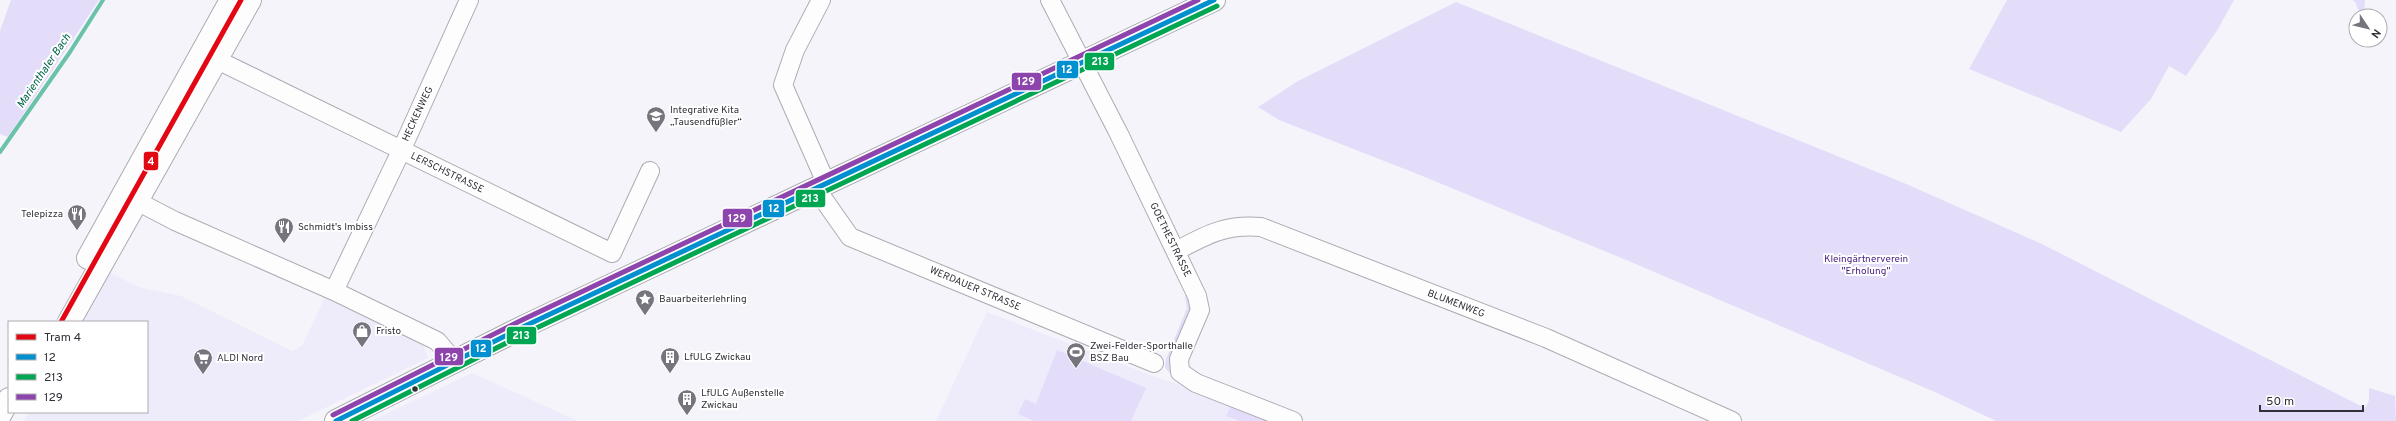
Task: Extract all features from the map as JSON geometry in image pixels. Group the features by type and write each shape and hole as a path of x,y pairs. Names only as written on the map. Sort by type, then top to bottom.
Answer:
{"main road":[{"path":"209,56 231,0"},
{"path":"69,321 130,198 209,56 250,0"},
{"path":"336,421 456,363 525,326 1083,64 1214,0"},
{"path":"53,321 130,198"},
{"path":"0,415 8,401"}],"street":[{"name":"HECKENWEG","path":"334,291 401,151 469,0"},
{"name":"WERDAUER STRASSE","path":"821,0 795,50 784,85 822,187 850,237 1154,363"},
{"name":"GOETHESTRASSE","path":"1050,0 1176,251 1197,296 1200,310 1179,359 1180,372 1196,383 1292,421"},
{"name":"LERSCHSTRASSE","path":"209,56 612,253 650,171"},
{"path":"130,198 334,291 437,341 456,363"},
{"name":"BLUMENWEG","path":"1176,251 1222,229 1240,226 1261,228 1546,338 1732,421"}],"shaded area":[{"path":"109,272 138,287 181,296 292,351 302,346 325,297 423,344 428,358 298,421 24,421 28,413 148,413 148,321 81,321"},
{"path":"987,312 1158,378 1196,389 1275,421 936,421"},
{"path":"472,373 578,421 371,421"}],"green space":[{"path":"11,0 99,0 8,137 0,134 0,31"},
{"path":"2007,0 2234,0 2218,29 2186,76 2169,66 2151,99 2121,132 1969,69"},
{"path":"2352,0 2365,0 2364,8 2358,8 2355,2"},
{"name":"Kleingärtnerverein \"Erholung\"","path":"1456,2 1904,183 2042,244 2365,408 2369,400 2369,388 2395,396 2396,421 1996,421 1937,393 1631,262 1415,173 1279,120 1258,107 1298,81"},
{"path":"1189,291 1193,301 1172,375 1165,368 1166,359 1187,308 1185,296"},
{"name":"Zwei-Felder-Sporthalle BSZ Bau","path":"1057,350 1146,388 1131,421 1034,421 1018,414 1025,399 1036,404"},
{"path":"1232,404 1276,421 1240,421 1226,416"}],"waterway":[{"name":"Marienthaler Bach","path":"0,152 70,52 103,0"}],"tram line":[{"name":"4","path":"62,321 241,0"}],"transit line":[{"name":"129","path":"333,415 522,320 1198,0"},
{"name":"12","path":"336,421 525,326 1214,0"},
{"name":"213","path":"352,421 528,332 1217,6"}],"place":[{"name":"Integrative Kita „Tausendfüßler“","path":"656,133"},
{"name":"Telepizza","path":"77,231"},
{"name":"Schmidt's Imbiss","path":"284,244"},
{"name":"Bauarbeiterlehrling","path":"645,316"},
{"name":"Fristo","path":"362,348"},
{"name":"Zwei-Felder-Sporthalle BSZ Bau","path":"1076,369"},
{"name":"LfULG Zwickau","path":"670,374"},
{"name":"ALDI Nord","path":"203,375"},
{"name":"LfULG Außenstelle Zwickau","path":"687,416"}]}
